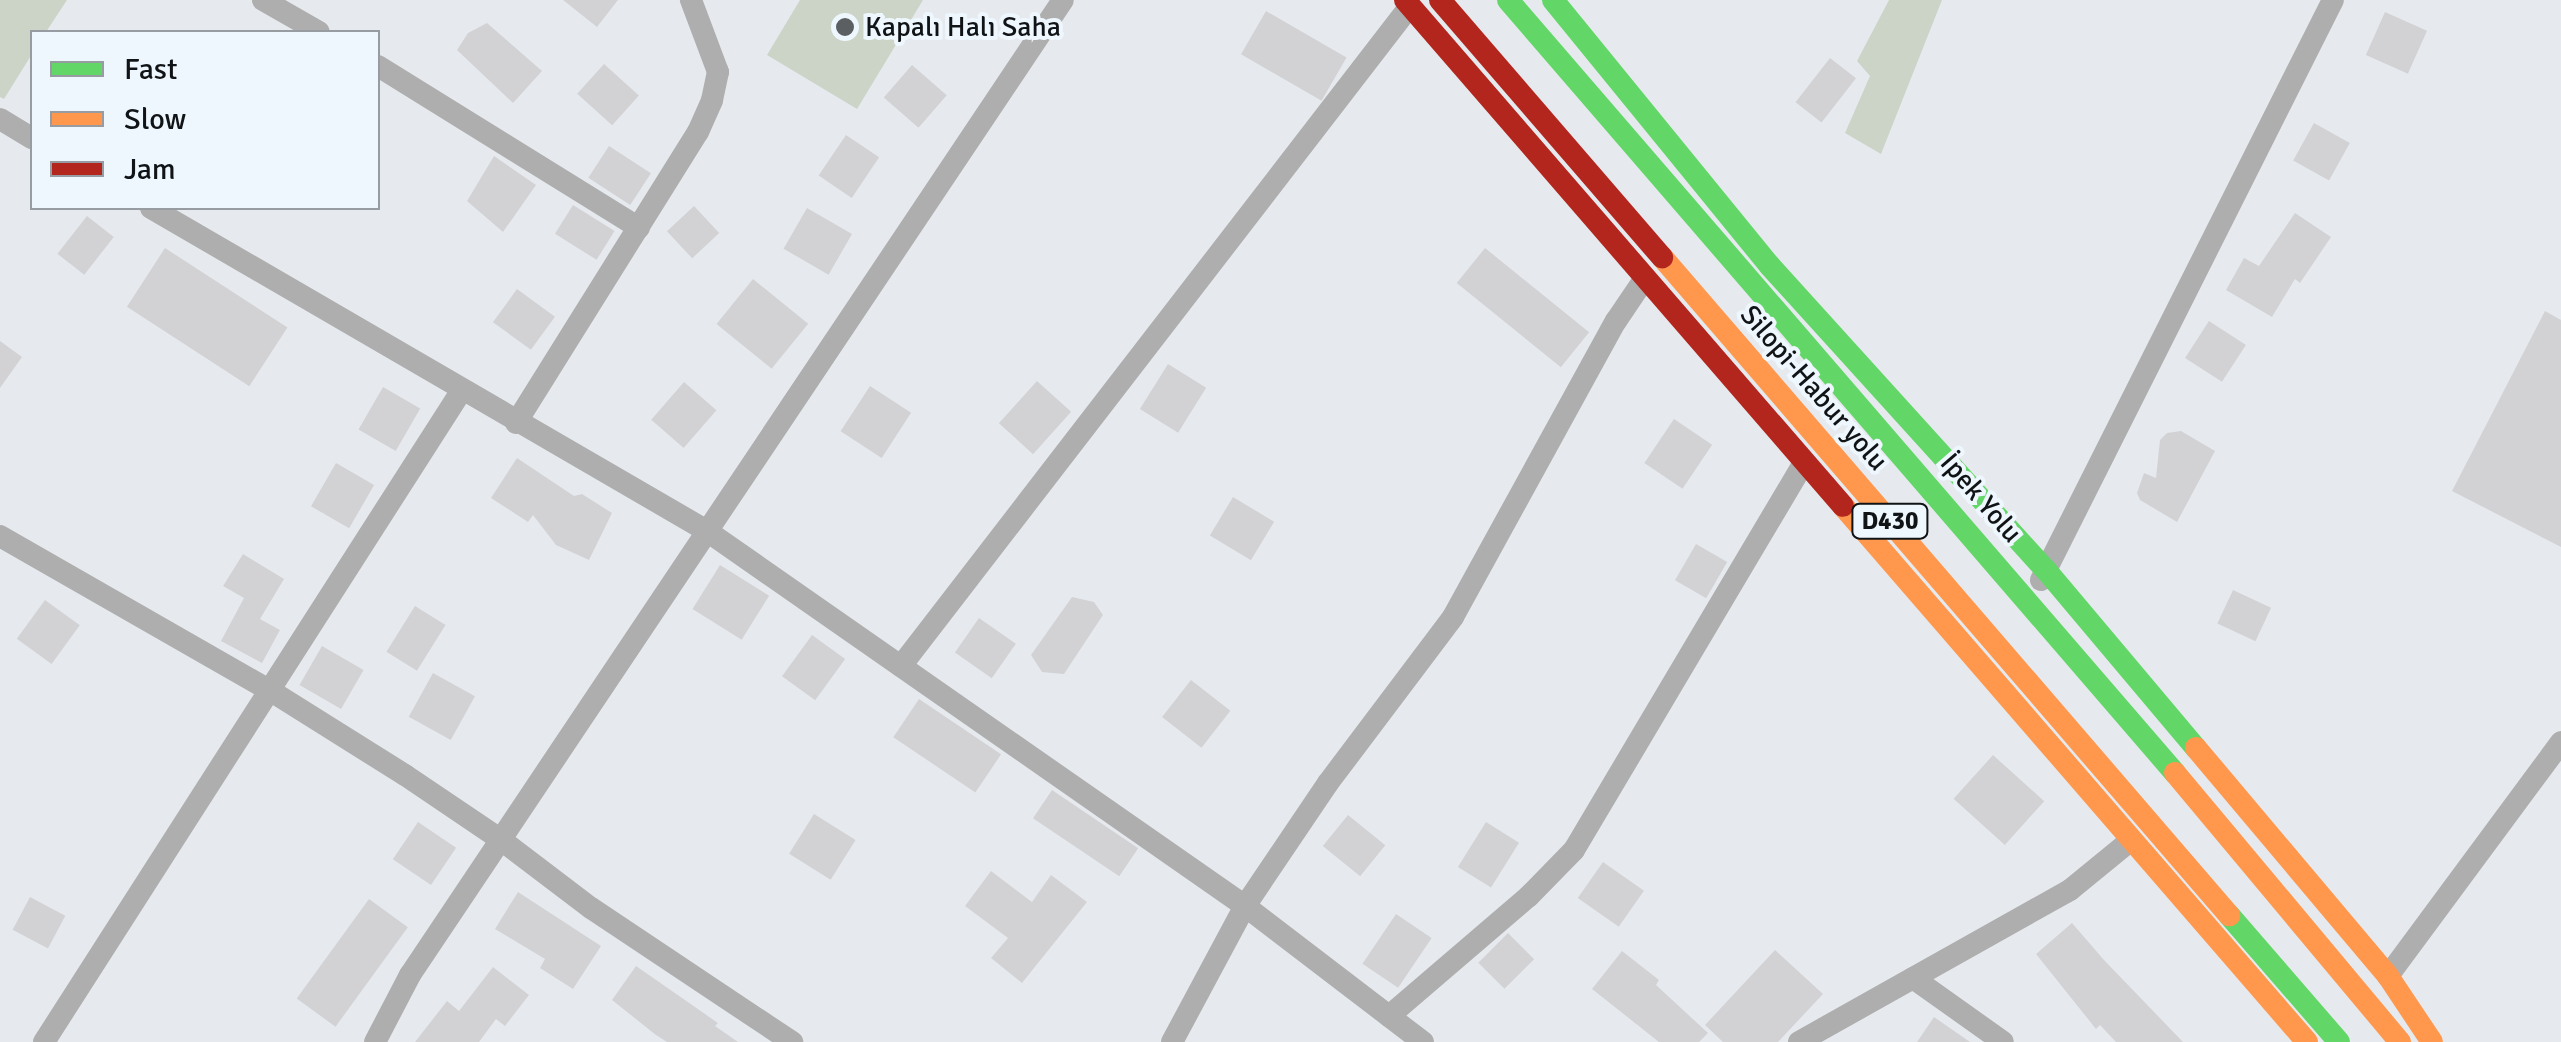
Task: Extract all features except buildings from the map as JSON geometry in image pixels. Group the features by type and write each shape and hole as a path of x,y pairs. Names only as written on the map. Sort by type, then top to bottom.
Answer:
{"main road":[{"name":"Silopi-Habur yolu","path":"1440,0 2339,1042"},
{"name":"İpek Yolu","path":"1508,0 2030,601 2400,1042"},
{"path":"1553,0 1770,266 2046,570 2388,976 2432,1042"},
{"path":"1408,3 2307,1042"}],"street":[{"path":"263,0 316,30"},
{"path":"516,422 698,132 712,100 718,72 691,0"},
{"path":"375,1042 410,976 500,839 1064,0"},
{"path":"2030,601 2332,0"},
{"path":"901,666 1408,3"},
{"path":"380,67 639,228"},
{"path":"0,119 30,137"},
{"path":"154,210 708,530 1244,906 1422,1042"},
{"path":"1172,1042 1244,906 1328,783 1452,616 1616,321 1645,278"},
{"path":"44,1042 462,390"},
{"path":"1389,1016 1529,896 1574,850 1804,462"},
{"path":"0,536 271,691 500,839 591,908 792,1042"},
{"path":"2388,976 2561,742"},
{"path":"1798,1042 2070,890 2131,840"},
{"path":"1913,978 2002,1042"}],"shaded area":[{"path":"0,0 67,0 47,30 30,30 30,57 4,99 0,97"},
{"name":"Kapalı Halı Saha","path":"800,0 923,0 857,109 767,55"},
{"path":"1889,0 1942,0 1881,154 1845,133 1870,76 1857,61"}],"traffic: fast":[{"path":"1508,0 2175,773"},
{"path":"1553,0 1770,266 2046,570 2196,748"},
{"path":"2229,915 2339,1042"}],"traffic: slow":[{"path":"1662,257 2229,915"},
{"path":"1843,506 2307,1042"},
{"path":"2196,748 2388,976 2432,1042"},
{"path":"2175,773 2400,1042"}],"traffic: jam":[{"path":"1405,0 1843,506"},
{"path":"1440,0 1662,257"}],"place":[{"name":"Kapalı Halı Saha","path":"845,27"}]}
